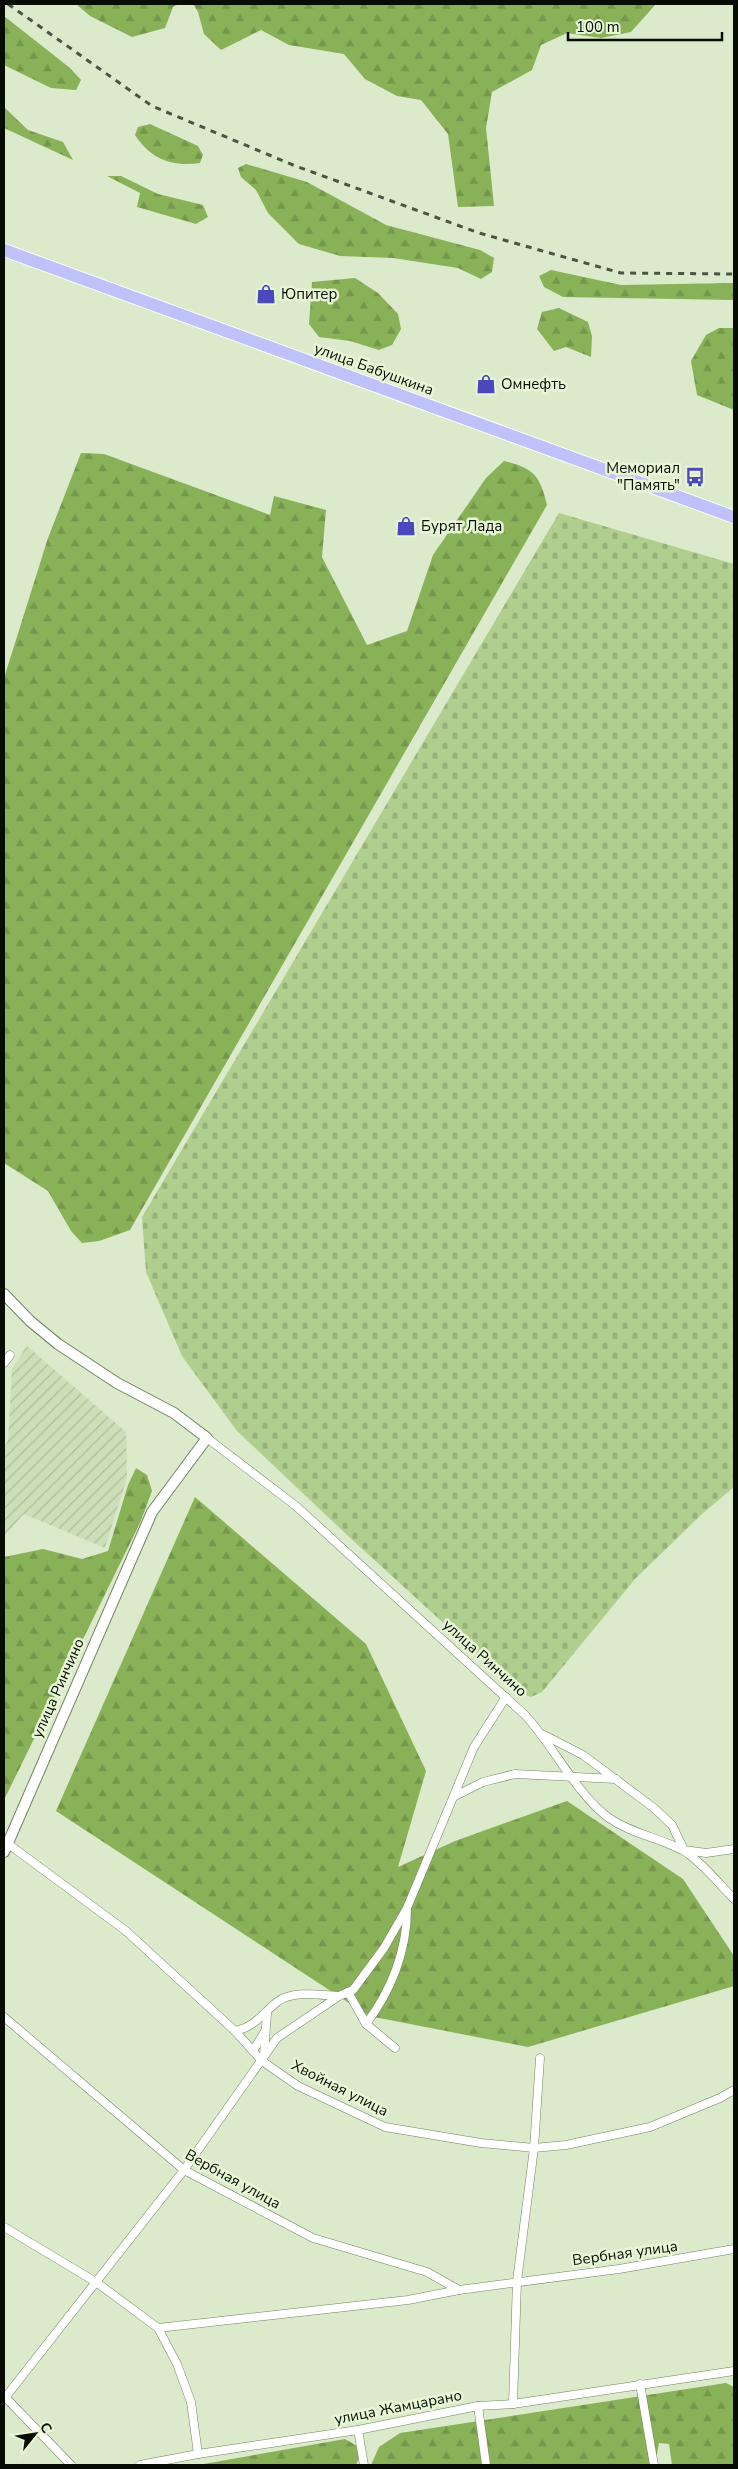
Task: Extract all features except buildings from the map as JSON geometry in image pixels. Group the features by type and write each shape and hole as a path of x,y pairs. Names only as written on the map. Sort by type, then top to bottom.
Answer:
{"main road":[{"name":"улица Бабушкина","path":"4,250 734,517"}],"street":[{"name":"улица Ринчино","path":"4,1294 30,1321 58,1344 117,1383 174,1414 296,1506 506,1697 544,1735 572,1778 608,1817 637,1834 684,1850 734,1899"},
{"path":"4,1364 10,1355"},
{"name":"улица Ринчино","path":"6,1848 152,1512 207,1438"},
{"path":"71,2465 5,2398 184,2170 277,2038 339,1996 353,1990 384,1948 407,1908 474,1747 506,1697"},
{"path":"544,1735 575,1750 616,1779 672,1825 684,1850 706,1852 734,1849"},
{"path":"455,1796 483,1782 515,1774 616,1779"},
{"name":"Хвойная улица","path":"6,1848 126,1931 236,2031 253,2051 298,2086 385,2127 481,2143 534,2148 566,2144 650,2127 720,2098 734,2090"},
{"path":"366,2024 384,2000 397,1967 407,1929 407,1908"},
{"path":"348,1992 366,2024 396,2048"},
{"path":"236,2031 251,2026 278,2001 290,1996 339,1996"},
{"path":"263,2058 267,2013"},
{"name":"Вербная улица","path":"4,2017 184,2170 313,2238 427,2272 459,2290"},
{"path":"253,2051 266,2030"},
{"path":"512,2404 517,2281 534,2148 540,2058"},
{"path":"4,2227 96,2282 158,2328 178,2364 191,2402 198,2454"},
{"name":"Вербная улица","path":"158,2328 408,2300 517,2281 619,2269 734,2250"},
{"name":"улица Жамцарано","path":"140,2465 198,2454 358,2430 478,2406 512,2404 734,2371"},
{"path":"640,2384 654,2465"},
{"path":"478,2406 486,2465"},
{"path":"358,2430 364,2465"}],"shaded area":[{"path":"27,1346 126,1432 127,1478 105,1548 24,1514 4,1536 4,1447 8,1441 12,1369"}],"green space":[{"path":"76,4 179,4 173,7 165,28 132,37 90,16"},
{"path":"193,4 656,4 631,32 601,38 567,33 541,45 532,70 492,92 486,128 494,206 458,207 448,134 421,100 397,96 365,79 344,54 289,45 261,30 221,50 204,34 198,12"},
{"path":"4,16 70,68 81,80 76,90 51,88 4,65"},
{"path":"4,107 28,130 63,142 73,160 4,128"},
{"path":"150,124 198,146 203,155 200,163 180,164 163,160 148,150 135,135 138,127"},
{"path":"246,164 307,182 386,225 480,250 494,258 492,272 481,279 458,268 393,258 340,256 299,244 268,213 256,190 241,177 238,168"},
{"path":"107,176 121,176 158,194 203,205 208,217 196,224 137,207 140,193"},
{"path":"551,270 621,285 734,283 734,300 563,297 544,287 539,276"},
{"path":"355,278 378,293 398,314 401,329 392,345 379,350 350,341 319,337 309,324 312,282"},
{"path":"559,308 588,322 592,336 591,357 566,347 554,351 537,329 542,312"},
{"path":"719,328 734,328 734,410 697,395 691,361 706,335"},
{"path":"81,453 104,454 270,515 274,496 326,510 322,557 367,645 407,631 433,555 486,478 504,461 529,470 534,474 541,486 547,505 130,1230 99,1241 82,1243 71,1231 48,1191 4,1163 4,678 48,538"},
{"path":"559,513 734,564 734,1487 702,1514 635,1579 542,1692 531,1697 520,1693 347,1535 237,1431 182,1356 146,1272 142,1217"},
{"path":"136,1468 147,1475 152,1491 140,1523 4,1800 4,1557 43,1549 82,1559 108,1551 128,1485"},
{"path":"195,1497 366,1644 426,1771 398,1867 455,1841 567,1801 683,1879 734,1956 734,1986 528,2047 369,2016 56,1811"},
{"path":"726,2383 734,2387 734,2465 672,2465 669,2444 659,2443 655,2465 371,2465 379,2447 400,2433"},
{"path":"345,2439 357,2446 359,2458 356,2465 198,2465"}],"railway":[{"path":"8,4 152,106 293,165 479,233 621,273 734,274"}],"place":[{"name":"Юпитер","path":"266,294"},
{"name":"Омнефть","path":"486,384"},
{"name":"Мемориал \"Память\"","path":"695,477"},
{"name":"Бурят Лада","path":"406,526"}]}
